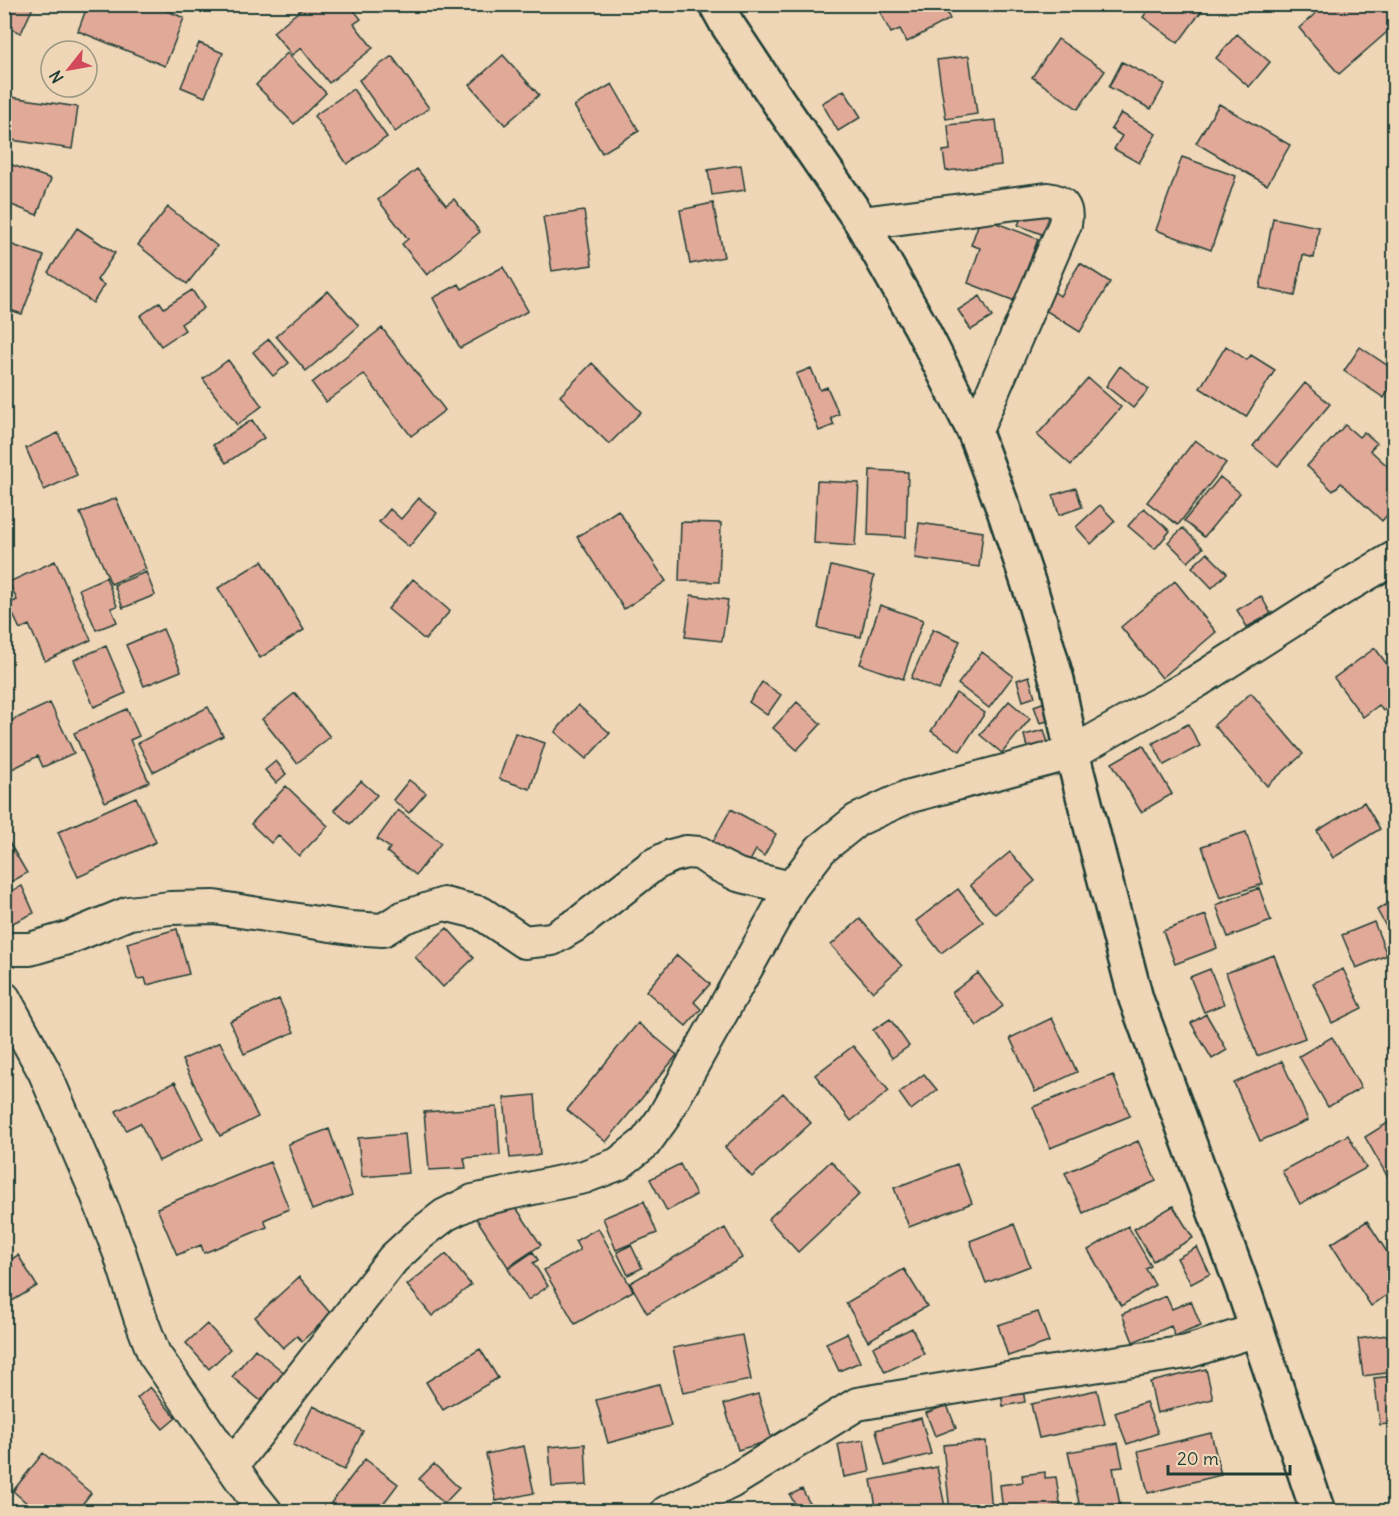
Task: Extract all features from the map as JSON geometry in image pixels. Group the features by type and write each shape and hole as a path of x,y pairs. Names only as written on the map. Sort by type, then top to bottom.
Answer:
{"street":[{"path":"716,4 726,24 771,92 862,223 920,325 975,433 1032,594 1057,680 1072,753 1136,999 1257,1330 1318,1512"},
{"path":"862,223 1047,199 1056,200 1064,206 1067,215 1065,224 975,433"},
{"path":"232,1466 393,1259 428,1228 445,1215 472,1201 584,1177 618,1164 645,1143 663,1118 791,888 821,849 857,820 907,796 1072,753 1196,682 1340,590 1395,558"},
{"path":"4,949 30,949 61,940 129,913 192,907 214,907 350,928 383,930 404,917 444,904 481,913 524,942 552,939 579,924 653,865 686,852 700,853 738,875 791,888"},
{"path":"4,998 44,1071 96,1192 120,1254 153,1354 266,1512"},
{"path":"667,1512 731,1482 857,1404 1187,1352 1257,1330"}],"building":[{"path":"4,4 34,5 21,33 4,26"},
{"path":"88,4 151,4 184,18 165,66 78,31"},
{"path":"308,4 349,4 361,19 354,24 373,48 329,83 301,48 292,55 273,32"},
{"path":"876,4 942,4 950,19 907,42 900,29 891,33"},
{"path":"1153,4 1206,5 1178,43 1143,17"},
{"path":"1326,4 1392,4 1394,26 1339,74 1299,28"},
{"path":"1237,34 1270,62 1249,87 1216,58"},
{"path":"1058,39 1105,71 1078,109 1032,77"},
{"path":"199,43 223,53 205,97 181,87"},
{"path":"287,53 326,93 294,124 256,85"},
{"path":"503,55 539,95 505,125 470,85"},
{"path":"392,56 429,108 395,132 359,80"},
{"path":"969,56 977,114 946,119 937,60"},
{"path":"1122,62 1165,84 1151,109 1109,87"},
{"path":"612,84 639,131 602,153 574,106"},
{"path":"353,89 387,137 347,164 314,116"},
{"path":"844,90 861,117 838,131 822,103"},
{"path":"11,97 78,107 72,149 5,139"},
{"path":"1219,104 1290,145 1267,185 1196,143"},
{"path":"1121,113 1156,134 1139,163 1114,149 1122,136 1111,129"},
{"path":"996,120 1001,165 946,171 943,151 950,150 948,125"},
{"path":"1182,157 1236,176 1211,250 1156,230"},
{"path":"4,162 51,179 37,215 4,202"},
{"path":"741,165 745,190 712,195 708,170"},
{"path":"417,169 446,205 454,199 480,232 427,275 402,244 408,239 378,200"},
{"path":"713,203 724,257 690,264 680,210"},
{"path":"1026,206 1052,216 1044,235 1018,225"},
{"path":"168,207 217,246 187,284 138,245"},
{"path":"584,211 592,265 552,271 543,217"},
{"path":"981,217 1038,239 1015,301 968,283 980,248 971,245"},
{"path":"1273,218 1319,227 1314,258 1303,255 1295,296 1260,288"},
{"path":"77,228 115,253 97,280 104,285 93,303 48,272"},
{"path":"4,242 44,256 22,314 4,308 7,301 4,300"},
{"path":"1080,263 1110,282 1080,332 1042,308 1053,291 1060,296"},
{"path":"503,267 528,311 460,348 433,298 459,284 462,289"},
{"path":"192,290 204,308 181,324 185,330 161,346 140,316 160,302 164,308"},
{"path":"328,291 359,326 306,371 276,336"},
{"path":"980,296 992,317 971,330 958,310"},
{"path":"382,328 445,410 411,436 364,374 326,402 312,383"},
{"path":"269,339 289,363 273,376 253,352"},
{"path":"1226,346 1247,360 1251,355 1275,370 1246,417 1200,388"},
{"path":"1360,347 1394,370 1394,381 1384,398 1344,371"},
{"path":"228,360 262,406 237,425 203,379"},
{"path":"592,363 641,412 609,444 560,396"},
{"path":"1120,366 1149,389 1133,408 1106,386"},
{"path":"811,368 820,390 827,387 839,414 831,418 834,425 819,431 796,374"},
{"path":"1088,378 1121,407 1071,465 1037,435"},
{"path":"1305,383 1330,404 1278,466 1253,446"},
{"path":"252,420 264,438 226,463 213,445"},
{"path":"1345,425 1359,437 1364,432 1377,443 1370,450 1394,472 1394,507 1382,521 1341,483 1333,491 1307,466"},
{"path":"58,433 77,475 44,490 26,448"},
{"path":"1195,440 1226,463 1178,525 1147,502"},
{"path":"870,470 908,472 906,537 868,535"},
{"path":"1220,477 1240,493 1204,537 1184,521"},
{"path":"817,481 859,483 855,546 814,543"},
{"path":"1076,488 1082,507 1059,515 1053,495"},
{"path":"116,498 146,569 111,584 80,513"},
{"path":"419,498 437,513 409,547 379,522 390,509 401,519"},
{"path":"1100,505 1115,521 1091,544 1076,527"},
{"path":"1144,508 1170,531 1155,549 1128,526"},
{"path":"618,510 666,581 624,609 577,537"},
{"path":"681,522 721,523 719,582 679,581"},
{"path":"919,523 983,532 979,567 915,558"},
{"path":"1183,528 1203,548 1188,562 1168,542"},
{"path":"1207,553 1227,573 1212,588 1192,567"},
{"path":"55,561 91,640 45,661 29,625 20,629 8,604 17,600 9,582"},
{"path":"262,561 304,630 260,658 218,588"},
{"path":"831,566 874,576 861,637 818,628"},
{"path":"146,572 155,595 123,608 114,585"},
{"path":"106,577 117,606 111,608 117,622 96,630 79,589"},
{"path":"413,579 450,611 425,640 388,609"},
{"path":"1175,581 1216,632 1162,678 1121,627"},
{"path":"691,595 728,600 722,641 685,637"},
{"path":"1261,596 1271,614 1247,627 1237,610"},
{"path":"880,605 923,620 903,679 860,664"},
{"path":"163,629 181,671 144,686 126,645"},
{"path":"933,629 960,641 939,690 911,678"},
{"path":"106,646 126,693 94,707 74,660"},
{"path":"1375,648 1394,674 1394,703 1383,711 1379,705 1363,717 1334,678"},
{"path":"982,652 1013,676 989,708 958,684"},
{"path":"1029,676 1035,697 1023,701 1017,680"},
{"path":"762,682 781,695 767,715 749,702"},
{"path":"295,693 330,737 297,763 262,719"},
{"path":"956,693 985,713 960,751 931,731"},
{"path":"1251,693 1303,754 1267,786 1214,725"},
{"path":"1009,701 1030,719 1002,753 980,735"},
{"path":"797,702 821,724 797,750 773,728"},
{"path":"1045,702 1051,720 1040,723 1034,706"},
{"path":"50,703 74,753 43,767 38,756 4,773 4,724"},
{"path":"578,705 610,733 586,759 555,732"},
{"path":"208,707 223,736 153,772 138,743"},
{"path":"127,709 139,736 130,740 149,782 105,802 74,733"},
{"path":"1188,724 1200,746 1164,765 1153,743"},
{"path":"1044,730 1049,746 1028,751 1024,735"},
{"path":"515,733 545,743 530,789 499,779"},
{"path":"1143,745 1172,794 1141,812 1112,763"},
{"path":"276,761 286,774 276,783 265,770"},
{"path":"409,780 426,793 409,813 393,800"},
{"path":"361,781 377,795 350,824 334,810"},
{"path":"286,786 328,826 299,856 278,835 271,843 251,824"},
{"path":"136,797 156,842 78,877 58,832"},
{"path":"1364,802 1380,829 1333,858 1317,831"},
{"path":"731,809 776,834 764,856 756,850 744,872 707,852"},
{"path":"398,810 441,843 416,875 387,852 390,848 377,839"},
{"path":"1246,832 1263,884 1220,898 1202,846"},
{"path":"4,834 27,873 4,886"},
{"path":"1010,852 1035,881 995,914 970,885"},
{"path":"22,886 34,913 4,927 4,894"},
{"path":"1259,888 1271,921 1228,937 1216,905"},
{"path":"958,889 983,922 941,953 916,921"},
{"path":"1394,900 1394,941 1377,910"},
{"path":"1206,915 1217,948 1175,964 1163,931"},
{"path":"860,919 902,966 873,992 831,945"},
{"path":"1374,922 1387,955 1356,968 1342,935"},
{"path":"447,928 474,958 443,987 415,957"},
{"path":"177,929 189,974 147,985 145,978 137,979 127,943"},
{"path":"677,955 710,984 694,1002 701,1009 686,1026 646,991"},
{"path":"1274,955 1305,1038 1257,1056 1226,973"},
{"path":"1210,969 1224,1004 1204,1012 1190,977"},
{"path":"1343,969 1362,1008 1332,1023 1313,983"},
{"path":"978,973 1003,1006 977,1026 952,993"},
{"path":"279,999 294,1032 244,1054 230,1021"},
{"path":"1206,1014 1227,1050 1212,1059 1191,1023"},
{"path":"1052,1018 1077,1072 1035,1092 1010,1038"},
{"path":"890,1019 909,1046 892,1058 873,1030"},
{"path":"638,1023 677,1055 606,1142 567,1110"},
{"path":"1332,1037 1361,1088 1328,1107 1299,1056"},
{"path":"220,1042 258,1117 220,1136 182,1060"},
{"path":"853,1046 889,1091 851,1121 815,1075"},
{"path":"1282,1061 1308,1120 1260,1141 1234,1083"},
{"path":"924,1074 937,1090 911,1110 899,1093"},
{"path":"1113,1075 1130,1116 1050,1148 1033,1107"},
{"path":"175,1082 203,1139 159,1161 140,1123 126,1130 116,1111"},
{"path":"783,1093 811,1123 752,1177 725,1147"},
{"path":"535,1095 540,1155 510,1158 504,1098"},
{"path":"497,1107 500,1155 464,1158 466,1168 429,1170 424,1112"},
{"path":"1394,1119 1394,1188 1365,1137"},
{"path":"329,1129 352,1195 312,1210 288,1144"},
{"path":"405,1134 409,1173 362,1177 358,1138"},
{"path":"1348,1135 1366,1168 1300,1204 1282,1171"},
{"path":"1138,1141 1156,1181 1083,1213 1065,1173"},
{"path":"831,1161 860,1194 798,1252 768,1219"},
{"path":"270,1162 289,1209 264,1220 267,1227 204,1253 201,1245 177,1255 157,1208"},
{"path":"680,1164 696,1195 667,1211 650,1179"},
{"path":"957,1164 972,1203 909,1227 894,1188"},
{"path":"509,1197 541,1245 508,1267 476,1218"},
{"path":"644,1201 657,1233 616,1250 603,1218"},
{"path":"1173,1206 1193,1238 1153,1261 1134,1229"},
{"path":"1367,1221 1394,1263 1394,1290 1371,1306 1331,1244"},
{"path":"1014,1224 1030,1266 986,1283 970,1241"},
{"path":"1128,1226 1151,1266 1146,1269 1155,1285 1121,1306 1088,1250"},
{"path":"598,1228 633,1291 575,1324 544,1270 580,1250 575,1241"},
{"path":"725,1228 742,1258 647,1313 630,1283"},
{"path":"631,1245 642,1268 628,1275 617,1252"},
{"path":"1197,1247 1210,1274 1191,1284 1177,1258"},
{"path":"533,1252 538,1260 533,1263 548,1286 528,1300 508,1269"},
{"path":"446,1254 471,1285 432,1316 407,1285"},
{"path":"18,1255 37,1286 4,1306 4,1264"},
{"path":"904,1269 927,1306 868,1341 846,1303"},
{"path":"299,1277 331,1314 302,1341 297,1336 283,1348 255,1317"},
{"path":"1166,1296 1172,1309 1191,1301 1201,1326 1175,1336 1171,1326 1133,1342 1122,1314"},
{"path":"1038,1312 1049,1342 1008,1356 998,1325"},
{"path":"207,1324 230,1349 209,1369 186,1343"},
{"path":"912,1328 924,1354 885,1372 873,1347"},
{"path":"847,1333 860,1362 839,1371 826,1343"},
{"path":"1394,1334 1394,1372 1363,1376 1358,1339"},
{"path":"742,1335 751,1380 683,1393 673,1348"},
{"path":"255,1349 291,1378 267,1406 232,1377"},
{"path":"480,1349 498,1378 443,1410 426,1382"},
{"path":"1206,1369 1213,1399 1157,1413 1150,1382"},
{"path":"1394,1376 1394,1423 1380,1425 1374,1378"},
{"path":"659,1384 671,1426 608,1443 596,1400"},
{"path":"150,1387 176,1418 163,1429 137,1398"},
{"path":"1023,1390 1025,1402 1003,1406 1001,1393"},
{"path":"1097,1390 1105,1424 1039,1438 1031,1404"},
{"path":"758,1394 772,1440 738,1450 724,1404"},
{"path":"1146,1402 1158,1433 1127,1444 1115,1413"},
{"path":"947,1405 956,1428 935,1436 926,1413"},
{"path":"313,1406 363,1431 344,1470 293,1445"},
{"path":"921,1418 931,1454 885,1466 876,1430"},
{"path":"1211,1433 1221,1475 1148,1493 1138,1451"},
{"path":"864,1440 870,1472 844,1477 838,1444"},
{"path":"986,1441 992,1512 950,1512 943,1445"},
{"path":"1118,1443 1123,1467 1113,1468 1120,1505 1081,1512 1068,1452"},
{"path":"585,1444 587,1485 552,1487 549,1447"},
{"path":"524,1446 534,1493 496,1501 486,1454"},
{"path":"43,1453 91,1493 76,1512 37,1512 13,1491"},
{"path":"365,1459 398,1484 377,1512 334,1512 328,1507"},
{"path":"434,1464 459,1488 444,1504 419,1479"},
{"path":"937,1467 946,1512 877,1512 871,1480"},
{"path":"1045,1472 1045,1478 1056,1477 1061,1510 1003,1512 1000,1485 1023,1482 1022,1475"},
{"path":"802,1489 809,1502 797,1508 790,1495"}]}
